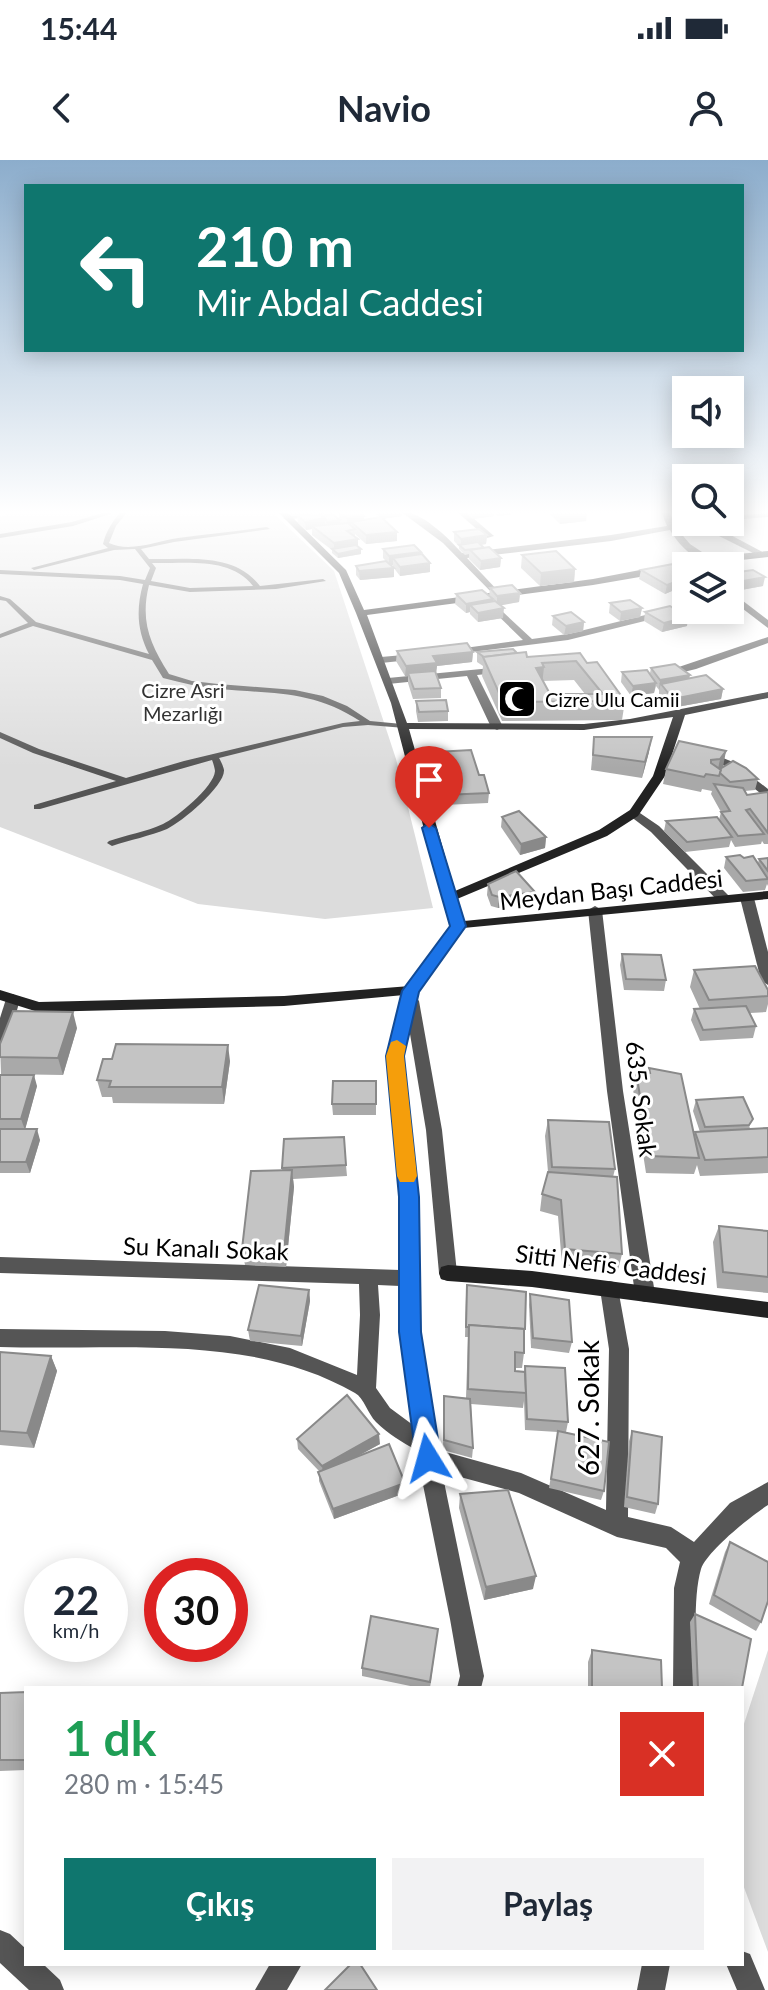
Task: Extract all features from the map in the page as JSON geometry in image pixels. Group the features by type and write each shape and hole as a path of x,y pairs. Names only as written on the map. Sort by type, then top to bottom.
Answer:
{"street":[{"path":"354,596 388,681 458,926 410,991 395,1056 409,1197 410,1332 428,1452 472,1676 470,1686"},
{"path":"361,613 480,596"},
{"path":"483,596 530,642"},
{"path":"744,606 768,625"},
{"path":"436,654 530,642 556,644 672,612"},
{"path":"645,676 692,667 768,640"},
{"path":"381,660 422,656"},
{"path":"388,681 516,669"},
{"path":"471,673 497,727"},
{"path":"402,726 584,727 630,722 768,695"},
{"path":"621,709 630,722"},
{"path":"449,898 603,833 634,813 659,776 681,710"},
{"path":"669,742 713,756 751,779 768,795"},
{"path":"751,779 768,779"},
{"path":"634,813 655,829 724,899"},
{"name":"Meydan Başı Caddesi","path":"458,926 768,895"},
{"path":"747,898 768,980"},
{"name":"635. Sokak","path":"595,910 615,1091 645,1294"},
{"path":"0,1044 6,997 38,1007 168,1006 410,991"},
{"name":"Sitti Nefis Caddesi","path":"410,991 434,1130 448,1273 610,1289 768,1310"},
{"name":"Su Kanalı Sokak","path":"0,1265 410,1278"},
{"path":"368,1277 370,1315 366,1388 371,1403 392,1424 428,1452 521,1483 617,1526 671,1538 684,1547 692,1560"},
{"name":"627. Sokak","path":"610,1289 619,1349 617,1526"},
{"path":"0,1338 181,1339 264,1350 366,1388"},
{"path":"685,1686 686,1588 692,1560 738,1511 768,1493"},
{"path":"0,1944 50,1990"},
{"path":"269,1990 287,1966"},
{"path":"651,1990 656,1966"},
{"path":"741,1966 751,1990"}],"lane":[{"path":"144,596 142,634 166,676 178,680 308,693 353,711 368,723"},
{"path":"0,598 8,600 33,624 155,658"},
{"path":"0,636 33,624"},
{"path":"37,807 343,725 368,723 402,726"},
{"path":"0,735 36,751 125,781"},
{"path":"112,843 168,825 184,813 203,796 218,776 220,769 215,758"}],"green space":[{"name":"Cizre Asri Mezarlığı","path":"0,596 342,596 396,759 433,908 325,919 198,904 0,827"},
{"path":"768,1650 768,1952 744,1887 744,1724"}],"building":[{"path":"458,596 493,599 466,604"},
{"path":"630,600 642,608 621,612 610,603"},
{"path":"495,601 504,608 478,613 470,605"},
{"path":"670,606 672,621 664,623 645,612"},
{"path":"571,612 584,622 566,626 553,616"},
{"path":"467,643 473,652 433,656 437,663 406,666 397,651"},
{"path":"513,649 517,653 484,657 477,652"},
{"path":"526,652 527,657 580,653 587,663 597,662 625,701 503,702 483,657","holes":["576,661 603,694 550,694 536,668 544,667 542,663"]},
{"path":"675,664 690,675 660,680 651,668"},
{"path":"647,670 656,683 633,686 622,672"},
{"path":"435,671 441,688 414,689 408,673"},
{"path":"706,675 723,689 673,699 661,684"},
{"path":"446,700 448,711 419,712 416,701"},
{"path":"594,737 652,737 645,762 593,755"},
{"path":"679,741 726,751 720,759 711,760 721,770 719,776 706,774 704,777 666,769"},
{"path":"471,750 489,793 443,795 436,752"},
{"path":"733,761 758,779 730,782 720,773 720,769"},
{"path":"714,784 743,788 747,795 768,792 768,833 750,809 746,810 764,834 738,836 721,812 730,811"},
{"path":"519,811 546,837 521,844 502,817"},
{"path":"717,817 732,837 687,842 666,821"},
{"path":"740,855 744,858 753,856 768,879 746,881 726,857"},
{"path":"768,858 768,871 759,859"},
{"path":"516,871 535,892 499,897 492,895 488,884"},
{"path":"622,954 661,955 666,980 626,979"},
{"path":"755,966 768,996 709,1000 694,970"},
{"path":"746,1006 756,1026 703,1030 694,1009"},
{"path":"13,1011 73,1012 58,1058 0,1057 0,1044"},
{"path":"116,1044 228,1045 222,1087 109,1087 111,1081 97,1080 103,1059 112,1059"},
{"path":"649,1068 681,1074 699,1158 650,1156 636,1072 650,1073"},
{"path":"0,1075 34,1075 21,1119 0,1119"},
{"path":"333,1081 376,1081 376,1104 332,1104"},
{"path":"743,1097 753,1119 749,1125 705,1127 696,1100"},
{"path":"548,1120 609,1122 615,1169 552,1167"},
{"path":"768,1128 768,1157 705,1160 695,1132"},
{"path":"0,1129 37,1129 26,1162 0,1162"},
{"path":"344,1137 346,1165 282,1168 284,1139"},
{"path":"292,1170 284,1251 242,1249 251,1171"},
{"path":"548,1172 617,1177 622,1254 565,1249 561,1200 542,1194"},
{"path":"719,1226 768,1231 768,1277 723,1272"},
{"path":"259,1285 309,1290 301,1336 248,1330"},
{"path":"467,1285 526,1292 525,1329 466,1327"},
{"path":"530,1294 569,1300 572,1342 533,1338"},
{"path":"469,1325 524,1329 524,1353 515,1352 515,1371 525,1372 526,1393 468,1389"},
{"path":"0,1352 51,1356 27,1433 0,1431"},
{"path":"525,1366 565,1368 568,1422 527,1419"},
{"path":"347,1395 379,1434 322,1466 297,1439"},
{"path":"444,1396 470,1399 473,1448 444,1440"},
{"path":"558,1431 609,1442 604,1491 551,1479"},
{"path":"632,1431 662,1437 658,1504 627,1497"},
{"path":"389,1444 405,1483 333,1509 318,1472"},
{"path":"508,1490 536,1576 486,1587 460,1494"},
{"path":"730,1542 768,1562 768,1601 761,1622 714,1595"},
{"path":"695,1614 751,1639 742,1686 698,1686"},
{"path":"371,1616 438,1629 430,1682 362,1668"},
{"path":"592,1650 661,1660 662,1686 592,1686"},
{"path":"24,1692 24,1760 0,1760 0,1693"},
{"path":"349,1966 361,1966 377,1990 325,1990"}],"slow traffic":[{"path":"397,1046 395,1056 407,1176"}],"place":[{"name":"Cizre Ulu Camii","path":"517,699"}],"route":[{"path":"428,1458 410,1332 409,1197 395,1056 410,991 458,926 429,828"}]}
